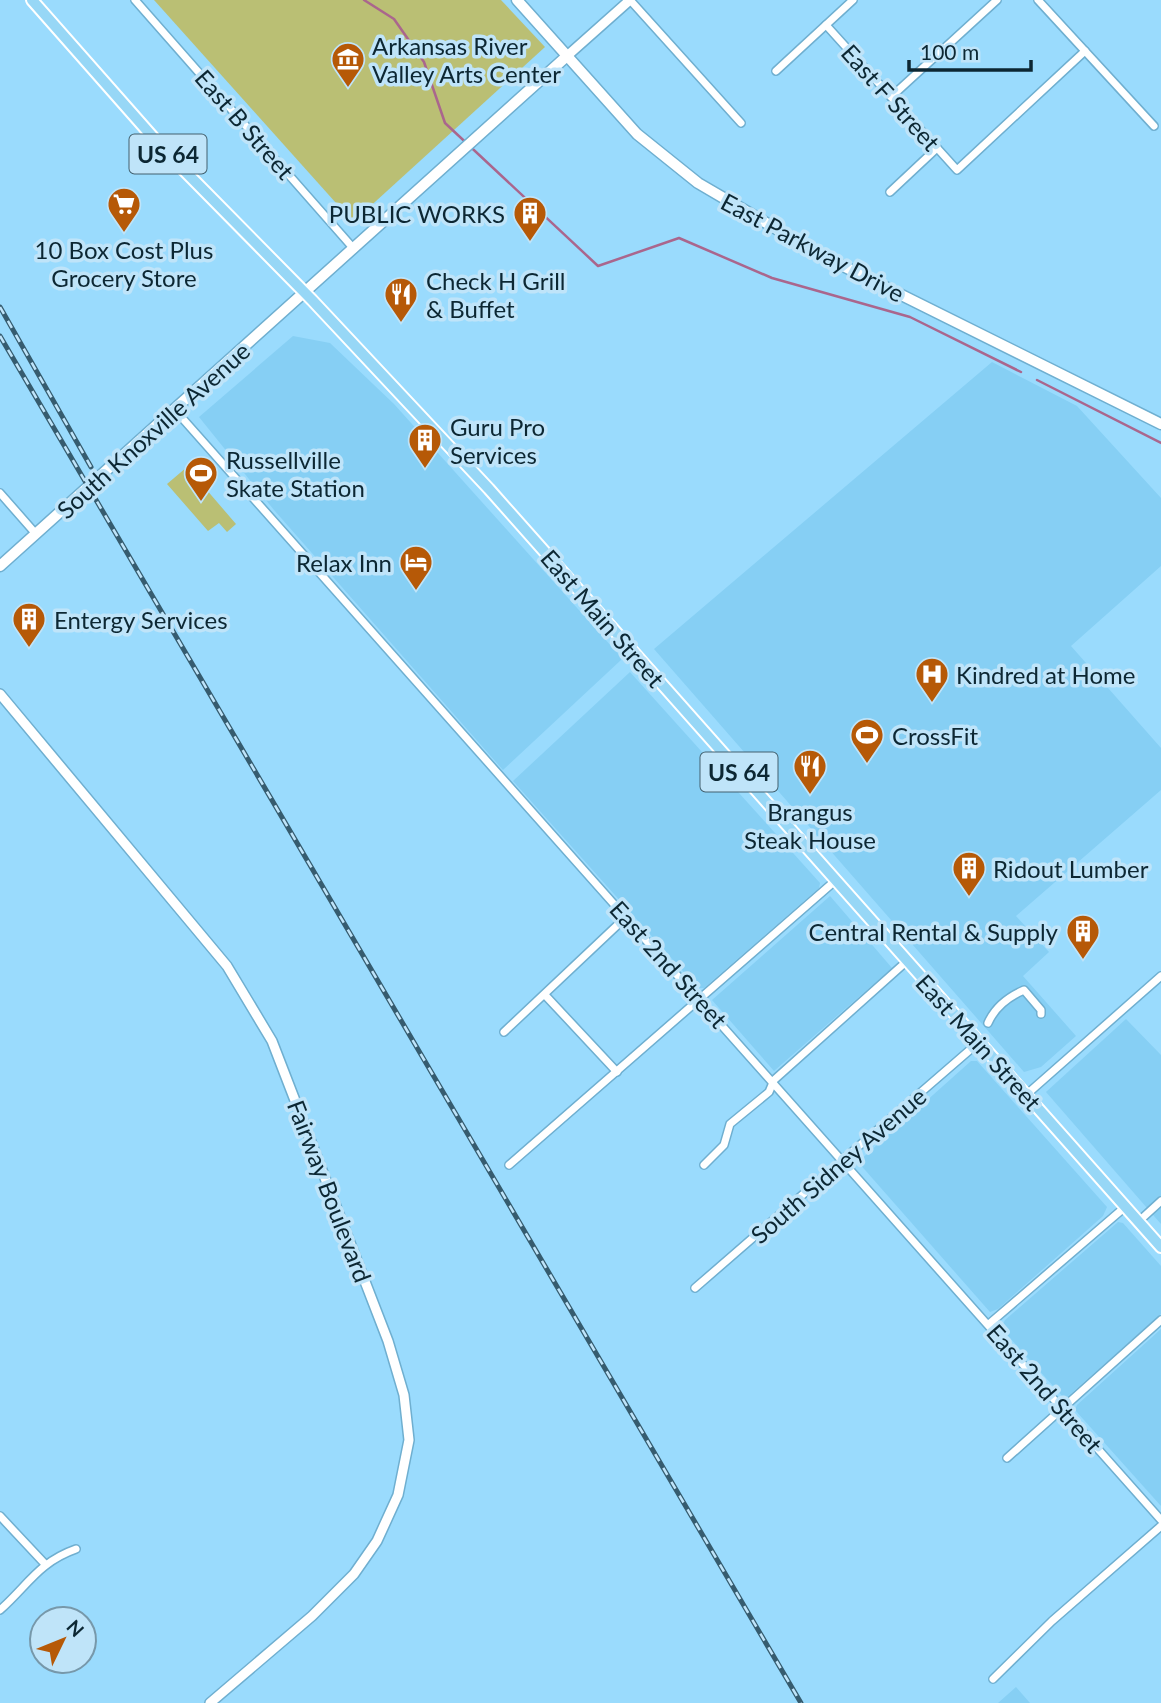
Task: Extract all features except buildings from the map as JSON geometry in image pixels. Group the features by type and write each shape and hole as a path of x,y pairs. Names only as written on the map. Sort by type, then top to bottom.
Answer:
{"main road":[{"name":"East Main Street","path":"32,0 175,161 305,293 489,489 1161,1247"},
{"name":"East Parkway Drive","path":"517,0 637,134 670,162 732,205 821,255 1161,424"},
{"name":"South Knoxville Avenue","path":"0,566 567,56"}],"street":[{"name":"East B Street","path":"135,0 354,249"},
{"path":"567,56 630,0 741,122"},
{"path":"776,71 853,0"},
{"path":"891,97 996,0"},
{"path":"1038,0 1154,126"},
{"name":"East F Street","path":"826,25 957,170 1085,51"},
{"path":"890,192 937,148"},
{"name":"East 2nd Street","path":"175,410 350,610 774,1080 1161,1520"},
{"path":"0,493 36,534"},
{"name":"Fairway Boulevard","path":"0,694 227,966 272,1041 383,1328 404,1395 409,1440 398,1495 377,1541 354,1574 312,1616 210,1703"},
{"path":"509,1165 835,880"},
{"path":"504,1032 626,917"},
{"path":"704,1165 724,1145 730,1124 768,1092 774,1080 907,961"},
{"path":"1026,1096 1161,976"},
{"path":"988,1023 992,1013 1006,1000 1024,990 1041,1010 1041,1014"},
{"path":"545,995 617,1072"},
{"name":"South Sidney Avenue","path":"695,1288 844,1162 979,1042"},
{"path":"1138,1222 1161,1201"},
{"path":"989,1324 1125,1207"},
{"path":"1007,1458 1161,1320"},
{"path":"0,1516 45,1564"},
{"path":"993,1679 1042,1630 1161,1526"},
{"path":"0,1610 45,1564 76,1549"}],"shaded area":[{"path":"293,336 330,343 394,404 621,657 621,660 503,770 274,510 199,417"},
{"path":"992,362 1077,406 1161,498 1161,566 1071,646 1161,748 1161,790 1016,916 1049,952 1023,976 1076,1036 1041,1067 1024,1072 654,649"},
{"path":"630,672 820,883 819,888 704,988 698,988 513,781"},
{"path":"830,896 892,968 774,1071 712,1000"},
{"path":"1126,1019 1161,1055 1161,1224 1046,1092"},
{"path":"971,1061 977,1061 1107,1207 1103,1216 998,1309 990,1312 858,1162"},
{"path":"1118,1222 1123,1223 1161,1266 1161,1314 1067,1397 1063,1397 1001,1328 1005,1320"},
{"path":"1161,1329 1161,1506 1075,1410 1077,1405"},
{"path":"1016,1687 1030,1703 998,1703"}],"green space":[{"path":"154,0 501,0 545,47 353,222"},
{"name":"Russellville Skate Station","path":"187,467 236,524 227,532 219,523 208,531 167,484"}],"waterway":[{"path":"364,0 394,19 424,62 445,123 598,266 679,238 772,278 910,317 1021,372"},
{"path":"1037,380 1161,443"}],"railway":[{"path":"0,307 91,467"},
{"path":"0,336 801,1703"}],"place":[{"name":"Arkansas River Valley Arts Center","path":"348,89"},
{"name":"10 Box Cost Plus Grocery Store","path":"124,234"},
{"name":"PUBLIC WORKS","path":"530,243"},
{"name":"Check H Grill & Buffet","path":"401,324"},
{"name":"Guru Pro Services","path":"425,470"},
{"name":"Russellville Skate Station","path":"201,503"},
{"name":"Relax Inn","path":"416,592"},
{"name":"Entergy Services","path":"29,649"},
{"name":"Kindred at Home","path":"932,704"},
{"name":"CrossFit","path":"867,765"},
{"name":"Brangus Steak House","path":"810,796"},
{"name":"Ridout Lumber","path":"969,898"},
{"name":"Central Rental & Supply","path":"1083,961"}]}
